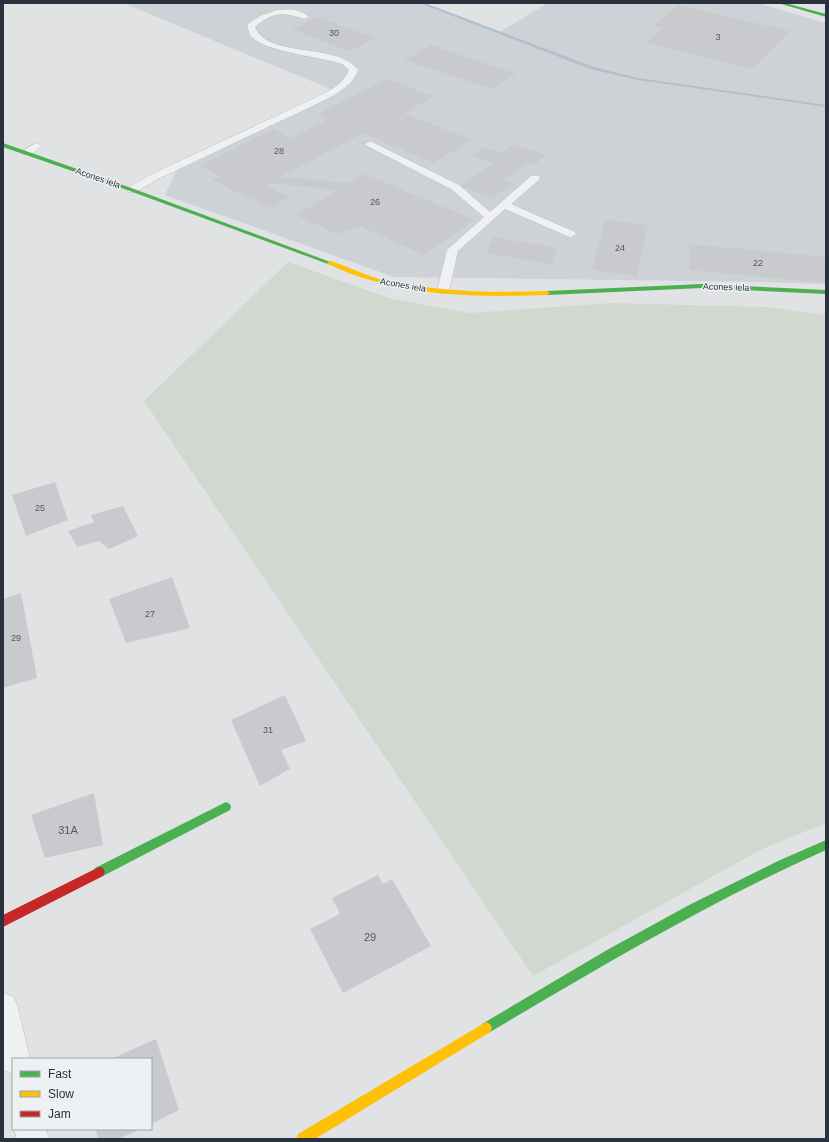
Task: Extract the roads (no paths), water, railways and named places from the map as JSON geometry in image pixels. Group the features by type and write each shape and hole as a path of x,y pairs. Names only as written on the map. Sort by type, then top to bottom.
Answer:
{"street":[{"path":"780,3 826,16"},
{"name":"Acones iela","path":"3,145 132,190 375,280 396,285 443,291 524,294 702,286 826,292"},
{"path":"3,921 226,808"},
{"path":"303,1139 452,1047 697,906 806,853 826,845"},
{"path":"3,1008 14,1058"}],"lane":[{"path":"132,190 154,177 324,97 352,76 354,70 345,62 334,58 291,51 275,46 254,34 251,28 261,18 279,12 291,12 305,17"},
{"path":"370,144 456,188 490,217"},
{"path":"26,152 36,146"},
{"path":"443,291 453,250 534,178"},
{"path":"504,205 571,234"}],"waterway":[{"path":"421,3 592,68 638,79 826,106"}]}
